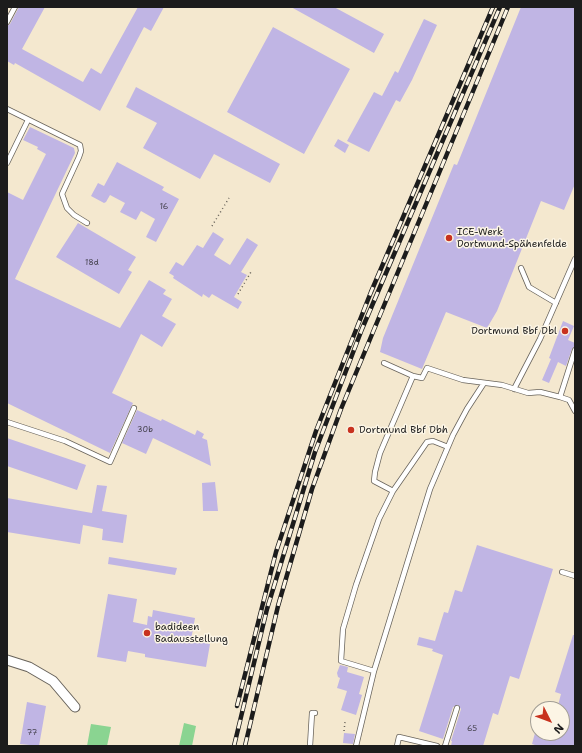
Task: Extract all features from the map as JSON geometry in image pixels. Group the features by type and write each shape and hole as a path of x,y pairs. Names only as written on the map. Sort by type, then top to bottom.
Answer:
{"street":[{"path":"7,660 29,667 53,681 75,707"}],"lane":[{"path":"7,22 15,7"},
{"path":"7,109 80,144 79,157 62,194 67,208 74,215 87,223"},
{"path":"7,163 28,120"},
{"path":"514,389 540,339 575,259"},
{"path":"521,268 529,287 556,303"},
{"path":"560,397 575,350"},
{"path":"384,363 413,376 422,378 427,368 463,380 528,393 540,392 560,397 569,400 574,406 575,411"},
{"path":"393,491 374,480 375,472 380,453 413,376"},
{"path":"356,746 374,671 430,489 448,447 467,410 484,383"},
{"path":"7,422 65,441 110,462 134,408"},
{"path":"374,671 341,660 343,629 356,585 379,519 393,491 426,442 433,441 448,447"},
{"path":"562,572 575,576"},
{"path":"445,746 457,708"},
{"path":"310,746 312,713 315,714"},
{"path":"397,746 399,737 437,746"}],"path":[{"path":"212,226 229,198"},
{"path":"238,294 251,272"},
{"path":"344,731 345,722"}],"green space":[{"path":"184,723 196,726 192,746 179,746"},
{"path":"91,724 111,727 107,746 87,746"}],"building":[{"path":"19,7 45,7 22,49 83,82 91,68 101,74 138,7 164,7 151,31 144,27 100,111 15,63 14,65 7,61 7,26 10,24"},
{"path":"291,7 334,7 384,34 374,53"},
{"path":"521,7 575,7 575,184 564,210 541,201 497,311 487,328 446,312 422,369 380,352 383,338 454,164 457,165"},
{"path":"424,19 437,25 412,80 400,102 396,100 369,152 347,141 374,92 382,96 395,71 398,73"},
{"path":"273,27 350,69 304,154 227,112"},
{"path":"136,87 280,164 270,183 214,154 200,179 143,148 157,123 126,107"},
{"path":"30,127 74,148 75,153 15,279 120,328 149,280 166,290 163,294 172,299 162,316 176,324 162,347 141,334 112,393 133,403 110,453 7,403 7,192 23,200 46,154 37,149 38,147 23,140"},
{"path":"338,139 349,145 345,153 334,146"},
{"path":"117,162 164,187 162,190 179,199 156,242 146,237 155,219 141,211 136,220 120,212 125,203 110,195 104,203 91,196 98,183 104,186"},
{"path":"78,223 136,257 128,270 132,272 119,294 56,257"},
{"path":"213,232 224,239 214,255 230,265 247,238 258,245 241,272 247,275 234,297 242,302 238,309 212,294 209,298 203,294 202,297 173,278 174,276 169,273 176,262 183,266 197,245 203,248"},
{"path":"563,321 574,326 568,340 575,343 575,346 572,349 566,366 558,362 549,383 542,380 551,359 549,358"},
{"path":"137,410 161,421 162,419 195,435 197,430 204,434 202,438 207,440 211,466 153,438 146,454 122,443"},
{"path":"7,438 86,465 77,490 7,466"},
{"path":"215,482 218,511 203,511 202,483"},
{"path":"97,485 107,486 102,511 127,515 123,543 102,540 103,529 83,525 80,544 7,532 7,498 92,513"},
{"path":"477,545 553,569 519,679 510,676 498,715 493,713 483,746 451,746 451,741 461,709 458,705 453,707 443,739 419,731 443,655 432,651 433,649 417,645 419,637 435,641 444,612 448,613 455,590 462,592"},
{"path":"109,557 177,568 175,575 108,564"},
{"name":"badideen Badausstellung","path":"108,594 137,599 133,622 147,625 148,616 152,617 153,610 195,618 191,640 210,644 206,667 145,657 145,654 128,651 126,662 97,657"},
{"path":"573,635 575,635 575,746 538,746 532,744 533,741 570,741 570,701 559,701 561,694 555,692"},
{"path":"340,665 348,667 347,672 364,677 359,694 362,695 356,715 341,710 347,691 337,688 340,678 338,677 337,673"},
{"path":"27,702 46,706 39,746 20,744"},
{"path":"344,733 355,734 353,744 343,743"}],"railway":[{"path":"237,706 276,552 316,431 371,292 493,7"},
{"path":"234,746 267,609 315,452 362,329 500,7"},
{"path":"245,746 278,606 312,489 341,409 508,7"}],"place":[{"name":"ICE-Werk Dortmund-Spähenfelde","path":"449,238"},
{"name":"Dortmund Bbf Dbl","path":"565,331"},
{"name":"Dortmund Bbf Dbh","path":"351,430"},
{"name":"badideen Badausstellung","path":"147,633"}]}
